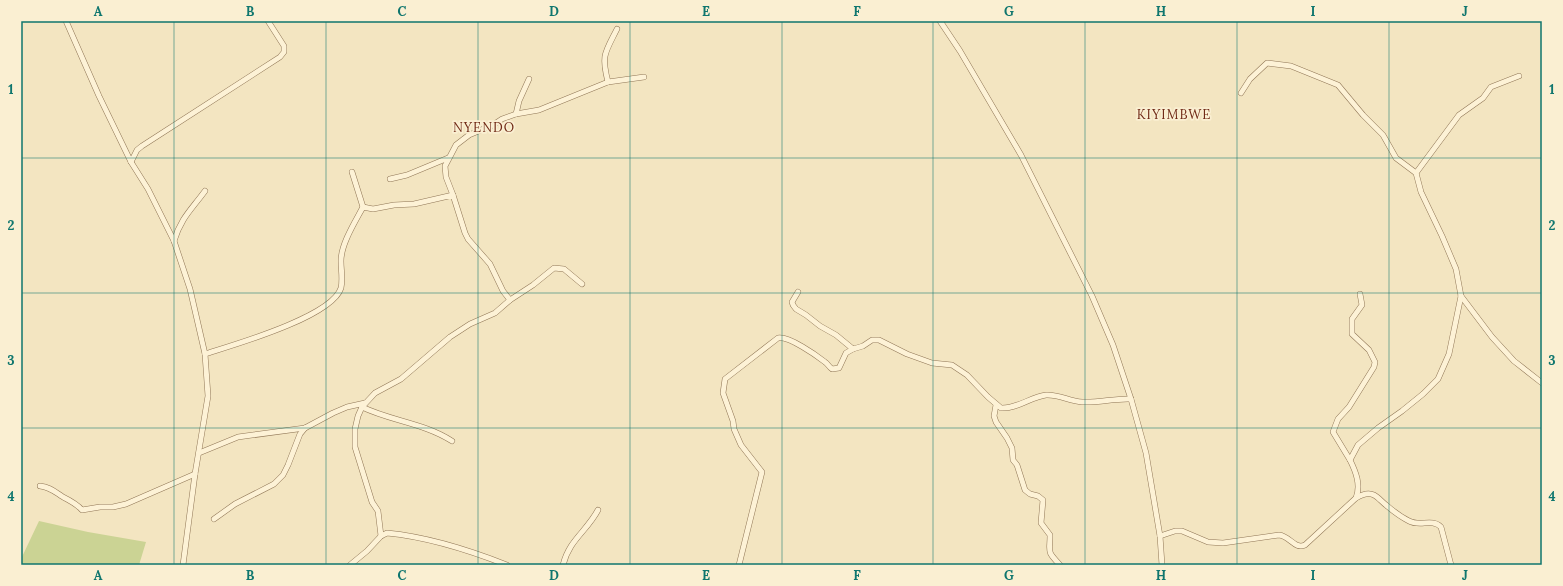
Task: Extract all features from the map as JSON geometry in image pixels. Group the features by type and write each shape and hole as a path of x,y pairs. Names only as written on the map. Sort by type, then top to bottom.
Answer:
{"street":[{"path":"66,21 98,96 131,162 148,189 174,242 190,289 205,354 208,396 195,474 183,565"},
{"path":"131,162 137,150 142,146 280,57 284,52 284,46 268,21"},
{"path":"940,21 960,51 1021,155 1092,296 1113,345 1131,399 1146,453 1160,536 1162,565"},
{"path":"608,82 603,65 604,56 617,29"},
{"path":"1241,93 1250,79 1267,63 1291,66 1319,76 1338,85 1363,115 1383,135 1396,158 1416,173 1421,192 1456,269 1460,296 1448,354 1438,379 1423,394 1358,445 1350,460"},
{"path":"1416,173 1459,115 1483,98 1491,87 1519,76"},
{"path":"510,300 503,291 490,264 464,233 445,169 445,163 448,158 456,145 462,139 516,114 539,110 608,82 644,77"},
{"path":"516,114 519,101 529,79"},
{"path":"390,179 407,175 448,158"},
{"path":"205,354 252,340 313,314 339,292 341,288 341,261 345,242 363,207 352,172"},
{"path":"174,242 181,223 188,211 205,191"},
{"path":"363,207 373,209 394,205 414,204 453,196"},
{"path":"381,536 378,511 372,502 355,446 355,429 358,416 363,405 375,393 402,379 450,336 470,324 495,313 510,300 533,285 554,268 564,269 582,284"},
{"path":"798,292 792,302 793,306 854,349"},
{"path":"1356,498 1359,490 1356,473 1333,432 1338,419 1348,407 1374,367 1375,362 1369,350 1352,334 1352,319 1362,305 1360,294"},
{"path":"1460,296 1492,337 1514,361 1542,384"},
{"path":"739,565 762,472 741,444 734,429 732,416 723,393 725,379 778,338 782,337 790,340 826,363 832,369 839,368 846,353 864,346 872,340 880,340 907,354 932,362 952,364 967,375 996,405 1004,408 1037,397 1052,395 1073,401 1089,402 1131,399"},
{"path":"199,453 238,437 305,428 347,407 363,405 372,412 434,431 452,441"},
{"path":"996,405 994,416 996,422 1010,443 1013,460 1017,465 1025,490 1043,500 1040,523 1050,535 1048,551 1051,557 1060,565"},
{"path":"214,519 235,504 274,484 283,476 300,434 305,428"},
{"path":"40,486 53,490 78,505 82,510 100,507 113,507 126,504 195,474"},
{"path":"1160,536 1182,530 1208,542 1224,543 1279,535 1288,538 1297,546 1301,547 1356,498 1366,494 1373,494 1390,509 1410,522 1416,524 1434,522 1438,524 1441,527 1451,565"},
{"path":"562,565 571,544 589,524 598,510"},
{"path":"350,565 367,551 381,536 388,533 448,545 476,553 507,565"}],"green space":[{"path":"39,521 88,532 146,542 139,565 21,565 21,559"}],"district":[{"name":"KIYIMBWE","path":"1174,114"},
{"name":"NYENDO","path":"484,127"}]}
